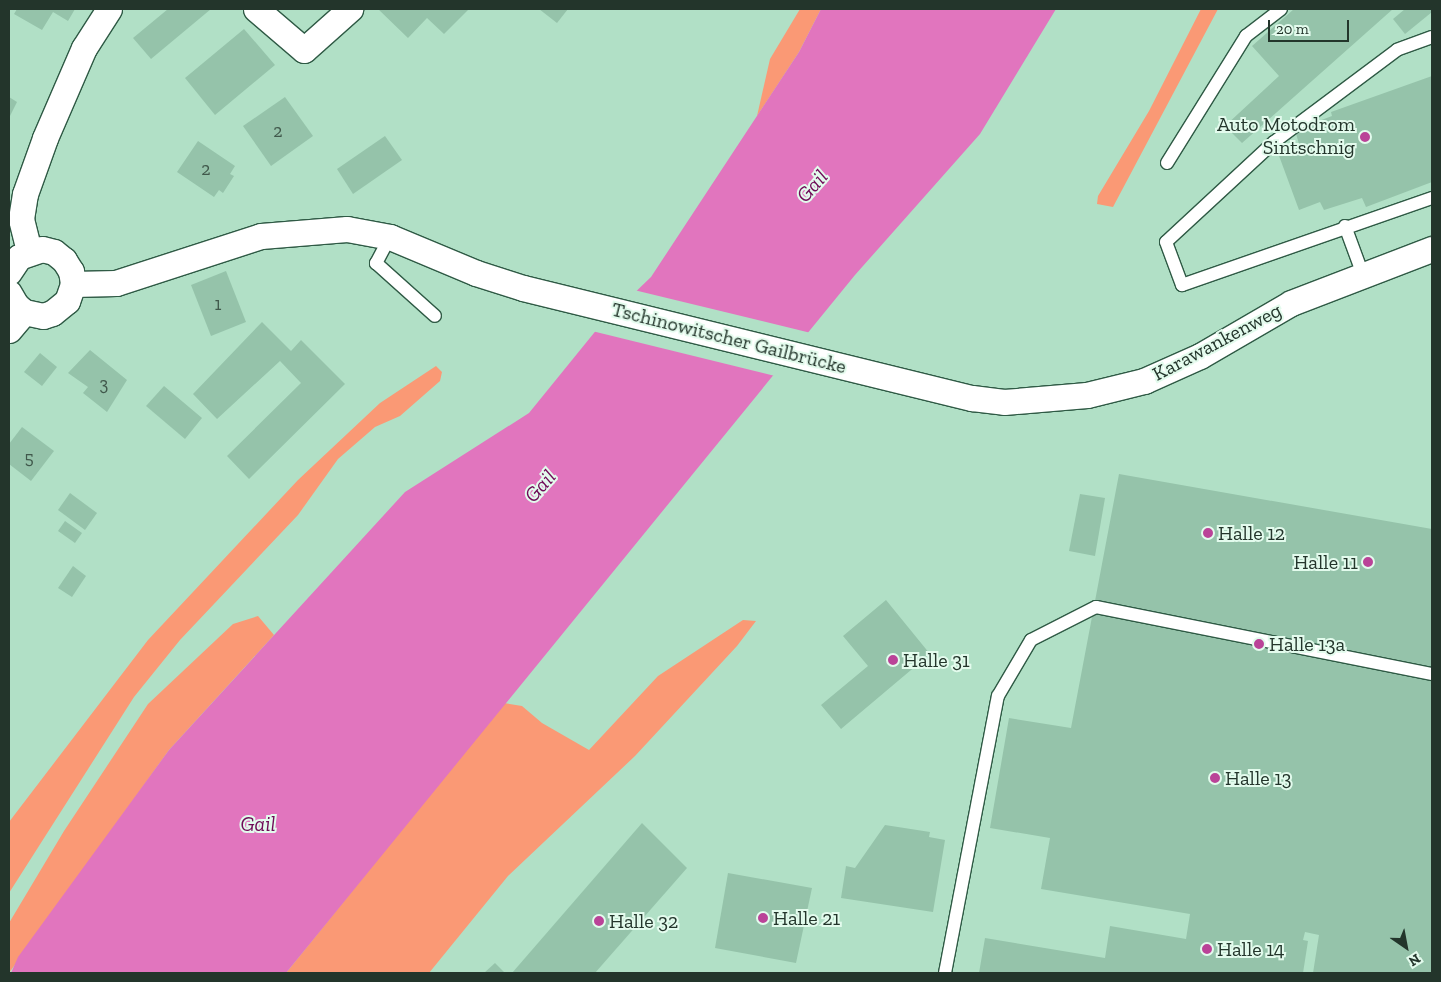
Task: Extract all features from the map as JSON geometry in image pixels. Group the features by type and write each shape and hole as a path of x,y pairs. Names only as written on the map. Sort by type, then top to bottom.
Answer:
{"street":[{"path":"29,251 15,217 45,138 84,48 109,9"},
{"path":"256,9 304,50 350,9"},
{"name":"Tschinowitscher Gailbrücke","path":"73,284 116,283 261,236 347,229 390,237 476,273 523,288 935,389"},
{"name":"Karawankenweg","path":"935,389 1004,402 1086,395 1144,380 1200,356 1291,303 1432,249"},
{"path":"9,272 19,256 29,251 42,250 59,256 71,271 73,284 72,293 60,308 43,316 17,321 16,305 9,293"}],"lane":[{"path":"1167,163 1246,36 1281,9"},
{"path":"1432,37 1396,50 1274,142 1166,242 1182,285 1345,226 1432,198"},
{"path":"1345,226 1363,275"},
{"path":"390,237 376,263 435,316"},
{"path":"945,973 998,696 1031,640 1096,607 1432,674"}],"shaded area":[{"path":"800,9 821,9 799,52 757,116 770,59"},
{"path":"1201,9 1218,9 1113,207 1097,204 1098,196 1149,111"},
{"path":"436,366 442,372 440,381 400,416 375,427 338,459 298,515 180,640 134,697 9,893 9,822 148,640 298,480 380,403"},
{"path":"258,616 274,635 169,750 9,973 9,923 64,831 148,704 233,624"},
{"path":"743,620 756,621 737,646 635,756 508,876 429,973 286,973 504,703 522,706 542,723 589,750 658,676"}],"water":[{"name":"Gail","path":"821,9 1056,9 980,134 855,275 286,973 11,973 18,957 169,750 405,492 529,413 598,328 651,277 799,52"}],"pier":[{"path":"634,290 811,333 775,376 592,331"}],"building":[{"path":"17,9 75,9 68,21 53,12 42,30 14,14"},
{"path":"168,9 211,9 151,59 133,38"},
{"path":"378,9 469,9 444,34 427,18 408,38"},
{"path":"539,9 568,9 557,23"},
{"path":"1294,9 1393,9 1242,143 1225,126 1279,76 1252,46"},
{"path":"1405,9 1432,9 1432,12 1405,34 1393,19"},
{"path":"244,29 275,65 215,115 185,78"},
{"name":"Auto Motodrom Sintschnig","path":"1432,76 1432,182 1366,207 1362,198 1324,210 1320,202 1299,210 1278,153 1299,144 1295,130 1332,116 1331,112"},
{"path":"9,97 17,102 9,118"},
{"path":"285,97 313,136 271,166 243,126"},
{"path":"385,136 402,160 353,194 337,169"},
{"path":"198,141 235,166 230,174 234,176 223,193 219,190 214,197 177,172"},
{"path":"226,271 246,322 211,336 191,285"},
{"path":"262,322 291,351 301,340 345,384 249,479 227,456 301,383 280,361 217,419 193,394"},
{"path":"90,350 127,380 107,412 83,393 88,387 68,373"},
{"path":"40,353 57,367 42,386 24,372"},
{"path":"164,386 202,418 185,439 146,406"},
{"path":"22,427 54,451 31,481 9,464 9,444"},
{"path":"1119,474 1432,529 1432,973 1313,973 1319,935 1305,932 1303,940 1308,941 1303,973 979,973 985,938 1105,958 1110,926 1186,939 1190,914 1041,889 1050,838 990,828 1009,718 1071,728"},
{"path":"70,493 97,513 85,530 58,510"},
{"path":"1080,494 1105,498 1095,556 1069,551"},
{"path":"65,521 82,533 75,543 58,531"},
{"path":"73,566 86,576 72,597 58,588"},
{"name":"Halle 31","path":"886,600 930,654 841,729 821,705 868,666 843,636"},
{"name":"Halle 32","path":"642,823 687,868 595,973 512,973"},
{"name":"Halle 21","path":"885,825 930,832 929,837 945,840 933,912 841,898 846,866 855,868"},
{"name":"Halle 21","path":"728,873 812,888 796,963 715,948"},
{"path":"495,963 505,973 484,973"}],"place":[{"name":"Auto Motodrom Sintschnig","path":"1365,137"},
{"name":"Halle 12","path":"1208,533"},
{"name":"Halle 11","path":"1368,562"},
{"name":"Halle 13a","path":"1259,644"},
{"name":"Halle 31","path":"893,660"},
{"name":"Halle 13","path":"1215,778"},
{"name":"Halle 21","path":"763,918"},
{"name":"Halle 32","path":"599,921"},
{"name":"Halle 14","path":"1207,949"}]}
